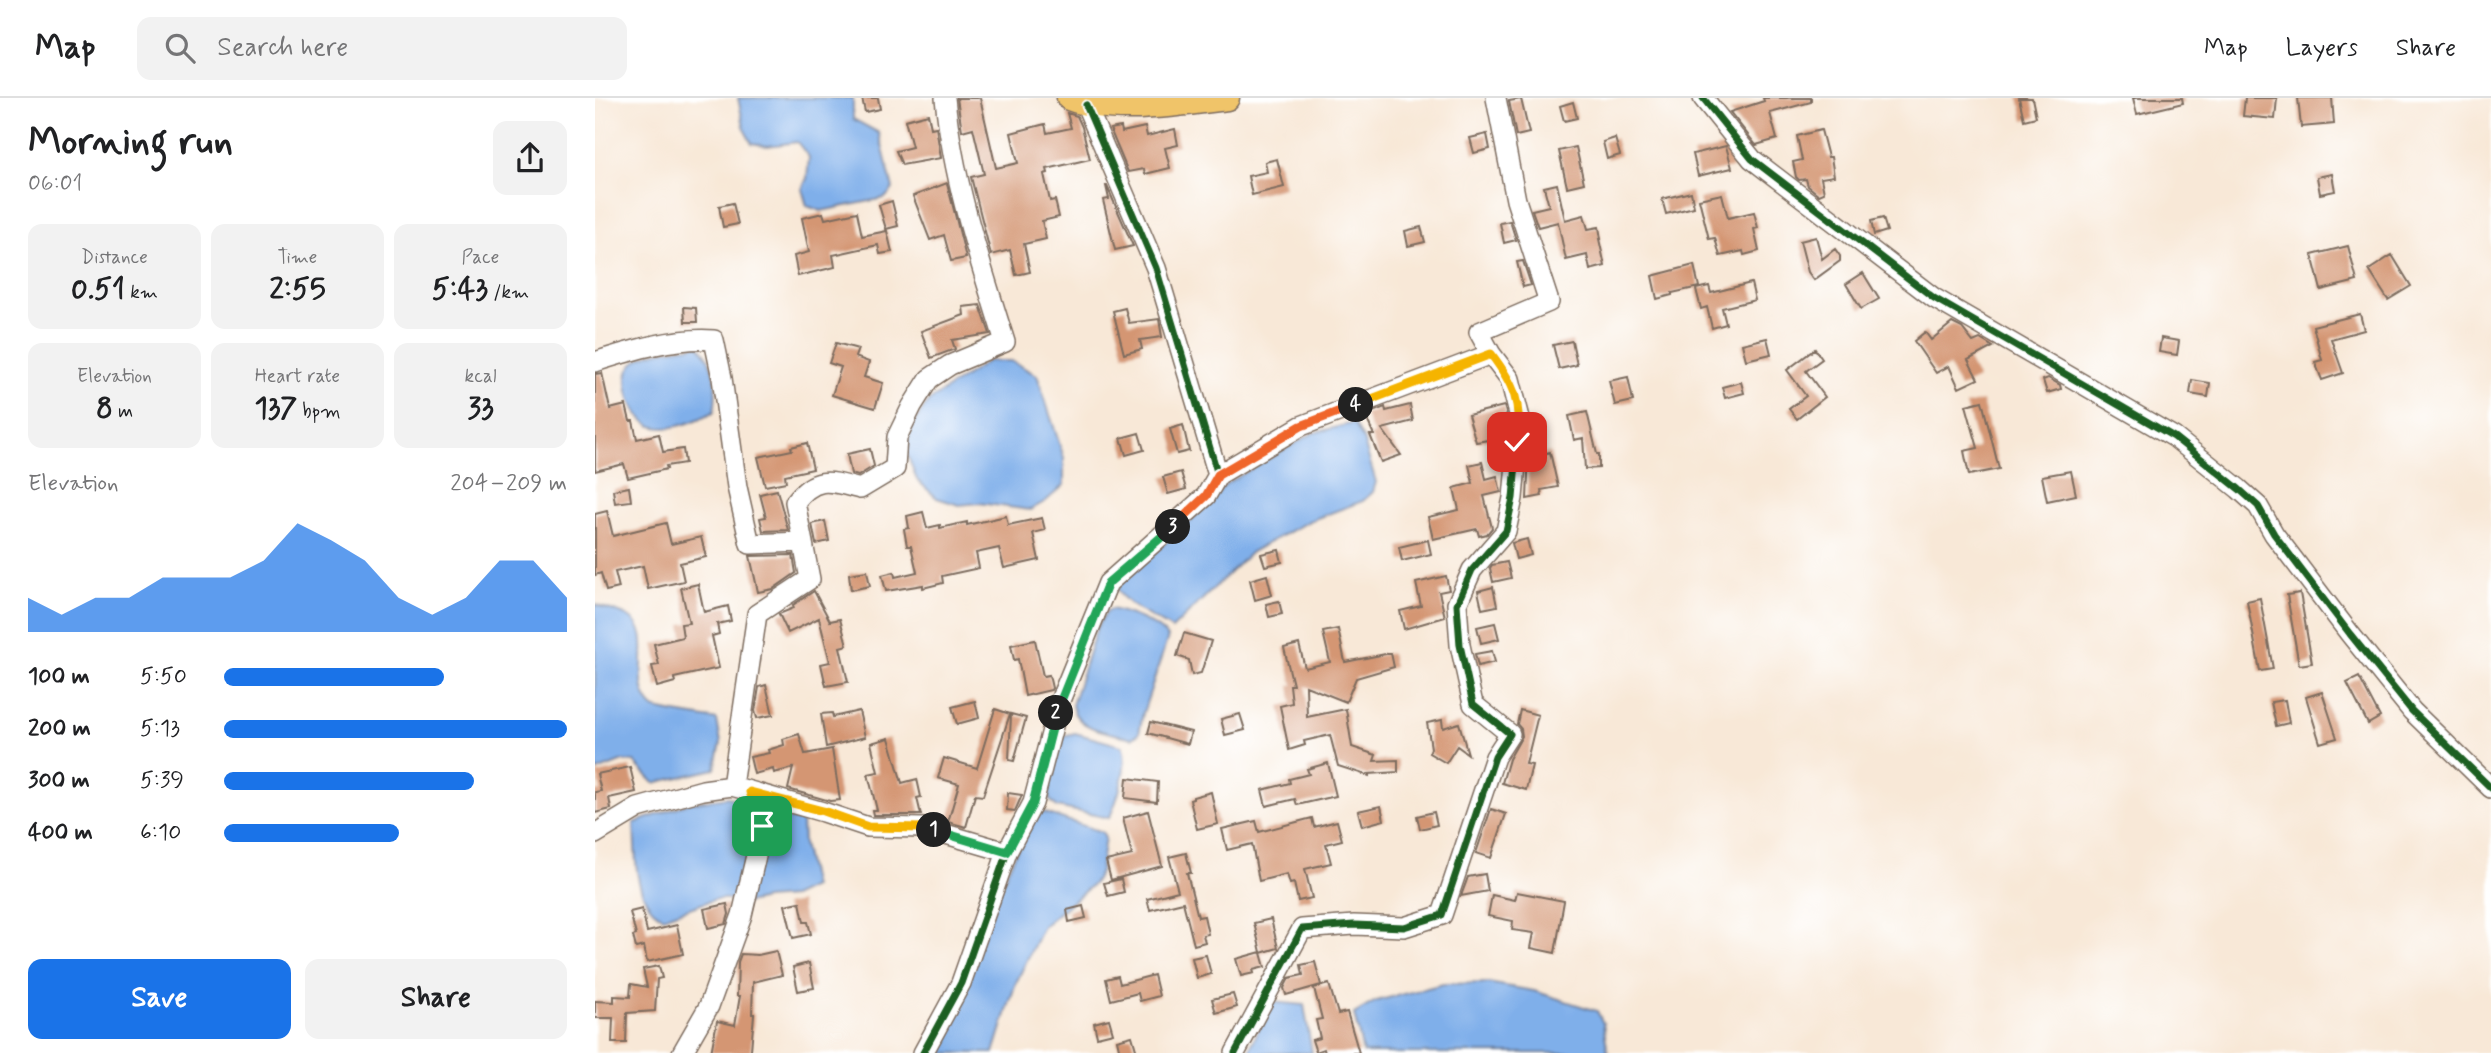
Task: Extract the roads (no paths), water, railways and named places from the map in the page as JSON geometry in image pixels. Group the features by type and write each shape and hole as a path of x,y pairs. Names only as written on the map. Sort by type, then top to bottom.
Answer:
{"main road":[{"path":"1078,101 1160,106 1227,98"}],"street":[{"path":"681,1053 709,1006 742,915 762,826 741,789 757,614 810,579 795,502 806,488 829,481 860,489 895,468 897,437 929,379 950,365 1005,342 971,234 945,98"},
{"path":"1235,1053 1302,929 1354,925 1404,927 1442,915 1495,757 1510,734 1473,704 1459,645 1457,604 1472,570 1506,531 1513,498 1520,418 1510,379 1479,332 1549,302 1516,200 1496,98"},
{"path":"1703,98 1752,159 1934,298 2174,437 2239,489 2258,506 2281,544 2412,711 2491,788"},
{"path":"1078,101 1156,268 1218,475"},
{"path":"595,362 632,350 690,338 714,340 737,487 750,544 803,542"},
{"path":"923,1053 961,983 1007,852 1033,803 1059,703 1108,583 1206,496 1218,475 1301,426 1491,354"},
{"path":"595,834 638,808 703,790 741,789 823,811 868,827 925,828 1007,852"}],"water":[{"path":"738,98 853,98 853,119 879,133 893,189 885,198 821,211 807,206 802,189 807,178 809,157 797,142 767,146 752,143 745,131"},
{"path":"699,345 712,368 716,395 714,412 675,427 652,426 638,414 629,395 627,376 630,367 650,354"},
{"path":"988,361 1011,361 1037,375 1064,458 1064,485 1046,501 1030,510 979,503 959,505 937,498 917,480 906,451 911,427 929,401"},
{"path":"1354,423 1363,439 1376,482 1373,492 1363,501 1309,521 1251,552 1172,629 1139,610 1119,592 1116,585 1189,523 1226,484 1313,433"},
{"path":"595,604 630,618 638,626 642,648 643,687 646,699 654,708 717,720 721,743 715,769 654,783 634,762 623,761 595,772"},
{"path":"1112,609 1150,623 1168,637 1139,733 1132,738 1087,725 1075,714 1072,705 1097,627 1107,611"},
{"path":"1075,733 1122,746 1124,771 1116,803 1109,818 1057,807 1049,799 1050,783 1062,736"},
{"path":"727,797 741,800 760,815 802,821 803,844 813,887 792,897 738,905 728,899 716,899 663,917 653,910 641,888 636,862 634,823 689,803"},
{"path":"1040,811 1102,832 1105,837 1100,872 1093,884 1043,926 1015,985 994,1053 930,1053 997,894 1033,815"},
{"path":"1488,983 1534,991 1597,1011 1603,1023 1608,1053 1363,1053 1354,1014 1376,1001 1443,984"},
{"path":"1271,1002 1304,1005 1312,1053 1248,1053"}]}
